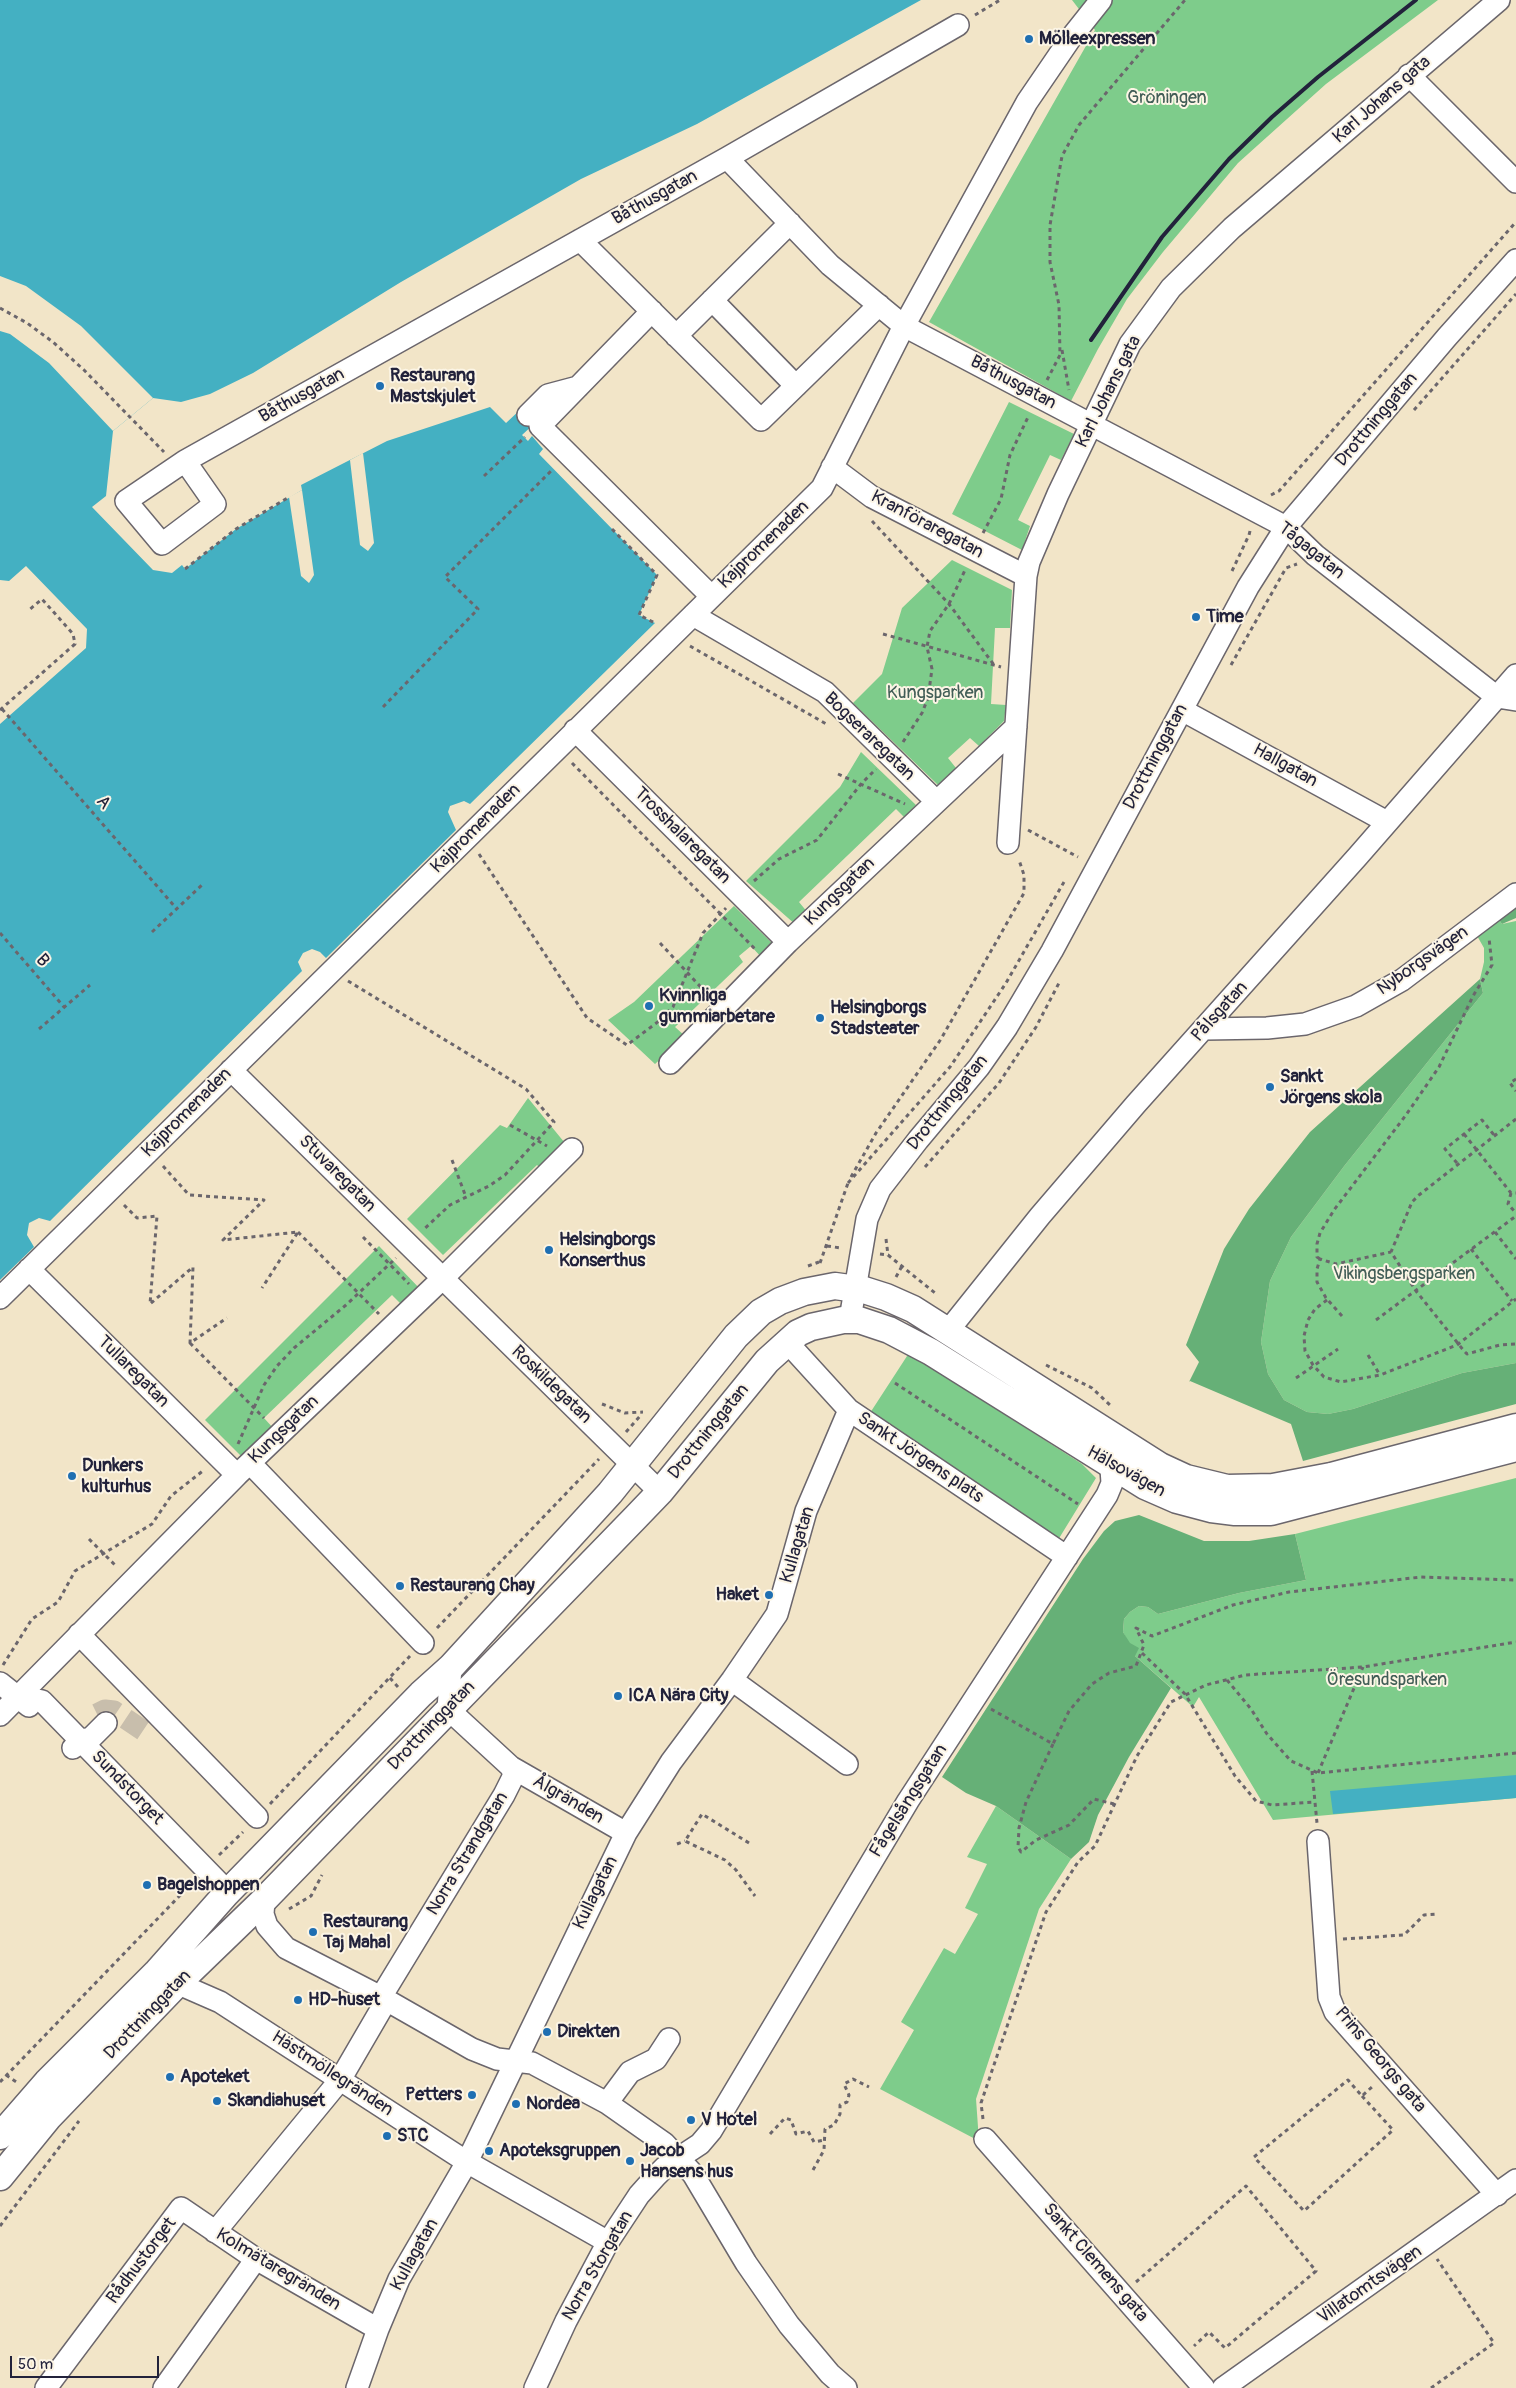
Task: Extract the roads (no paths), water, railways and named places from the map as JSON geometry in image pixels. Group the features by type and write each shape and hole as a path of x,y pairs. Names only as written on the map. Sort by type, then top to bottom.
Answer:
{"main road":[{"name":"Drottninggatan","path":"0,2177 166,1979 228,1892 421,1694 451,1667 610,1493 736,1336 761,1312 780,1301 804,1292 835,1286 855,1288"},
{"name":"Hälsovägen","path":"855,1288 875,1293 954,1323 1112,1422 1160,1466 1186,1478 1227,1488 1251,1488 1332,1476 1516,1427"},
{"name":"Hälsovägen","path":"850,1319 875,1324 918,1345 1110,1466 1145,1486 1195,1505 1235,1512 1271,1512 1516,1448"},
{"name":"Drottninggatan","path":"0,2136 47,2082 166,1979 264,1900 660,1492 767,1361 787,1342 811,1327 836,1320 850,1319"}],"street":[{"name":"Kajpromenaden","path":"0,1298 575,730 663,629 693,615 822,488 904,326 1027,102 1070,39 1101,0"},
{"name":"Karl Johans gata","path":"1008,843 1026,576 1029,562 1058,494 1082,419 1130,344 1171,288 1232,228 1499,0"},
{"path":"727,158 958,25"},
{"path":"1409,75 1516,182"},
{"name":"Båthusgatan","path":"180,464 727,158 830,265 904,326 1082,419"},
{"path":"676,336 790,223"},
{"path":"580,240 761,420 879,305"},
{"name":"Drottninggatan","path":"850,1319 867,1219 880,1189 979,1066 1007,1027 1052,951 1248,587 1286,527 1411,379 1516,260"},
{"path":"712,300 796,386"},
{"path":"652,311 540,426 711,596"},
{"path":"528,416 548,395 578,387"},
{"name":"Tågagatan","path":"1082,419 1286,527 1315,555 1507,698"},
{"name":"Kranföraregatan","path":"832,467 870,507 974,550 1026,576"},
{"name":"Bogseraregatan","path":"693,615 825,692 890,756 930,806"},
{"name":"Pålsgatan","path":"954,1323 1040,1216 1129,1111 1387,822 1507,698 1516,675"},
{"name":"Hallgatan","path":"1182,710 1387,822"},
{"name":"Kungsgatan","path":"670,1062 788,942 930,806 1016,727"},
{"name":"Trosshalaregatan","path":"575,730 788,942"},
{"name":"Nyborgsvägen","path":"1204,1029 1268,1028 1305,1024 1356,1006 1402,980 1516,894"},
{"name":"Stuvaregatan","path":"231,1070 442,1279"},
{"name":"Kungsgatan","path":"0,1715 131,1582 237,1467 422,1298 568,1153"},
{"name":"Tullaregatan","path":"29,1269 423,1643"},
{"name":"Roskildegatan","path":"442,1279 660,1492"},
{"name":"Sankt Jörgens plats","path":"787,1342 849,1410 1066,1558"},
{"name":"Kullagatan","path":"357,2388 378,2329 399,2279 466,2162 626,1832 671,1762 732,1680 777,1614 806,1511 849,1410"},
{"name":"Fågelsångsgatan","path":"680,2158 700,2144 710,2131 908,1802 1111,1489 1112,1422"},
{"path":"79,1634 257,1817"},
{"path":"451,1667 448,1709 511,1767"},
{"path":"1,1675 19,1696 74,1749 82,1740 82,1730 102,1718"},
{"path":"732,1680 847,1764"},
{"name":"Sundstorget","path":"82,1740 228,1892"},
{"name":"Ålgränden","path":"511,1767 626,1832"},
{"name":"Norra Strandgatan","path":"215,2232 340,2080 384,1999 504,1795 514,1775 511,1767"},
{"name":"Prins Georgs gata","path":"1318,1841 1329,1997 1335,2012 1497,2195"},
{"path":"264,1900 263,1914 267,1926 286,1948 384,1999 472,2049 497,2059 532,2063 607,2103 664,2143 693,2174 746,2263 789,2325 830,2374 846,2388"},
{"name":"Hästmöllegränden","path":"166,1979 220,2002 466,2162 608,2242"},
{"path":"607,2103 630,2072 656,2058 669,2039"},
{"name":"Sankt Clemens gata","path":"985,2140 1204,2388"},
{"name":"Norra Storgatan","path":"535,2388 566,2321 608,2242 644,2190 665,2167 680,2158"},
{"name":"Villatomtsvägen","path":"1223,2388 1516,2180"},
{"name":"Kolmätaregränden","path":"181,2208 256,2260 378,2329"},
{"name":"Rådhustorget","path":"46,2388 181,2208"},
{"path":"164,2388 256,2260"}],"water":[{"path":"0,0 921,0 697,124 581,179 401,282 253,373 210,394 181,402 153,398 113,431 106,496 92,507 153,570 172,573 182,565 185,569 236,529 302,490 301,485 387,441 490,407 506,423 521,409 535,423 522,435 528,441 532,436 543,449 539,454 657,575 639,615 655,623 470,804 464,801 450,806 448,812 456,830 326,958 320,952 312,949 303,953 298,962 302,971 50,1221 39,1218 29,1223 27,1235 34,1247 0,1280 0,724 86,648 87,629 26,566 9,581 0,580"},
{"path":"1516,1775 1516,1798 1333,1814 1330,1791"}],"tunnel":[{"path":"97,1714 105,1710 114,1711 150,1735"}],"railway":[{"path":"1091,340 1162,237 1229,159 1272,117 1318,77 1416,0"}],"place":[{"name":"Mölleexpressen","path":"1029,39"},
{"name":"Restaurang Mastskjulet","path":"380,386"},
{"name":"Time","path":"1196,617"},
{"name":"Kvinnliga gummiarbetare","path":"649,1006"},
{"name":"Helsingborgs Stadsteater","path":"820,1018"},
{"name":"Sankt Jörgens skola","path":"1270,1087"},
{"name":"Helsingborgs Konserthus","path":"549,1250"},
{"name":"Dunkers kulturhus","path":"72,1476"},
{"name":"Restaurang Chay","path":"400,1586"},
{"name":"Haket","path":"769,1595"},
{"name":"ICA Nära City","path":"618,1696"},
{"name":"Bagelshoppen","path":"147,1885"},
{"name":"Restaurang Taj Mahal","path":"313,1932"},
{"name":"HD-huset","path":"298,2000"},
{"name":"Direkten","path":"547,2032"},
{"name":"Apoteket","path":"170,2077"},
{"name":"Petters","path":"472,2095"},
{"name":"Skandiahuset","path":"217,2101"},
{"name":"Nordea","path":"516,2104"},
{"name":"V Hotel","path":"691,2120"},
{"name":"STC","path":"387,2136"},
{"name":"Apoteksgruppen","path":"489,2151"},
{"name":"Jacob Hansens hus","path":"630,2161"}],"park label":[{"name":"Gröningen","path":"1167,98"},
{"name":"Kungsparken","path":"935,693"},
{"name":"Vikingsbergsparken","path":"1404,1274"},
{"name":"Öresundsparken","path":"1387,1680"}]}
